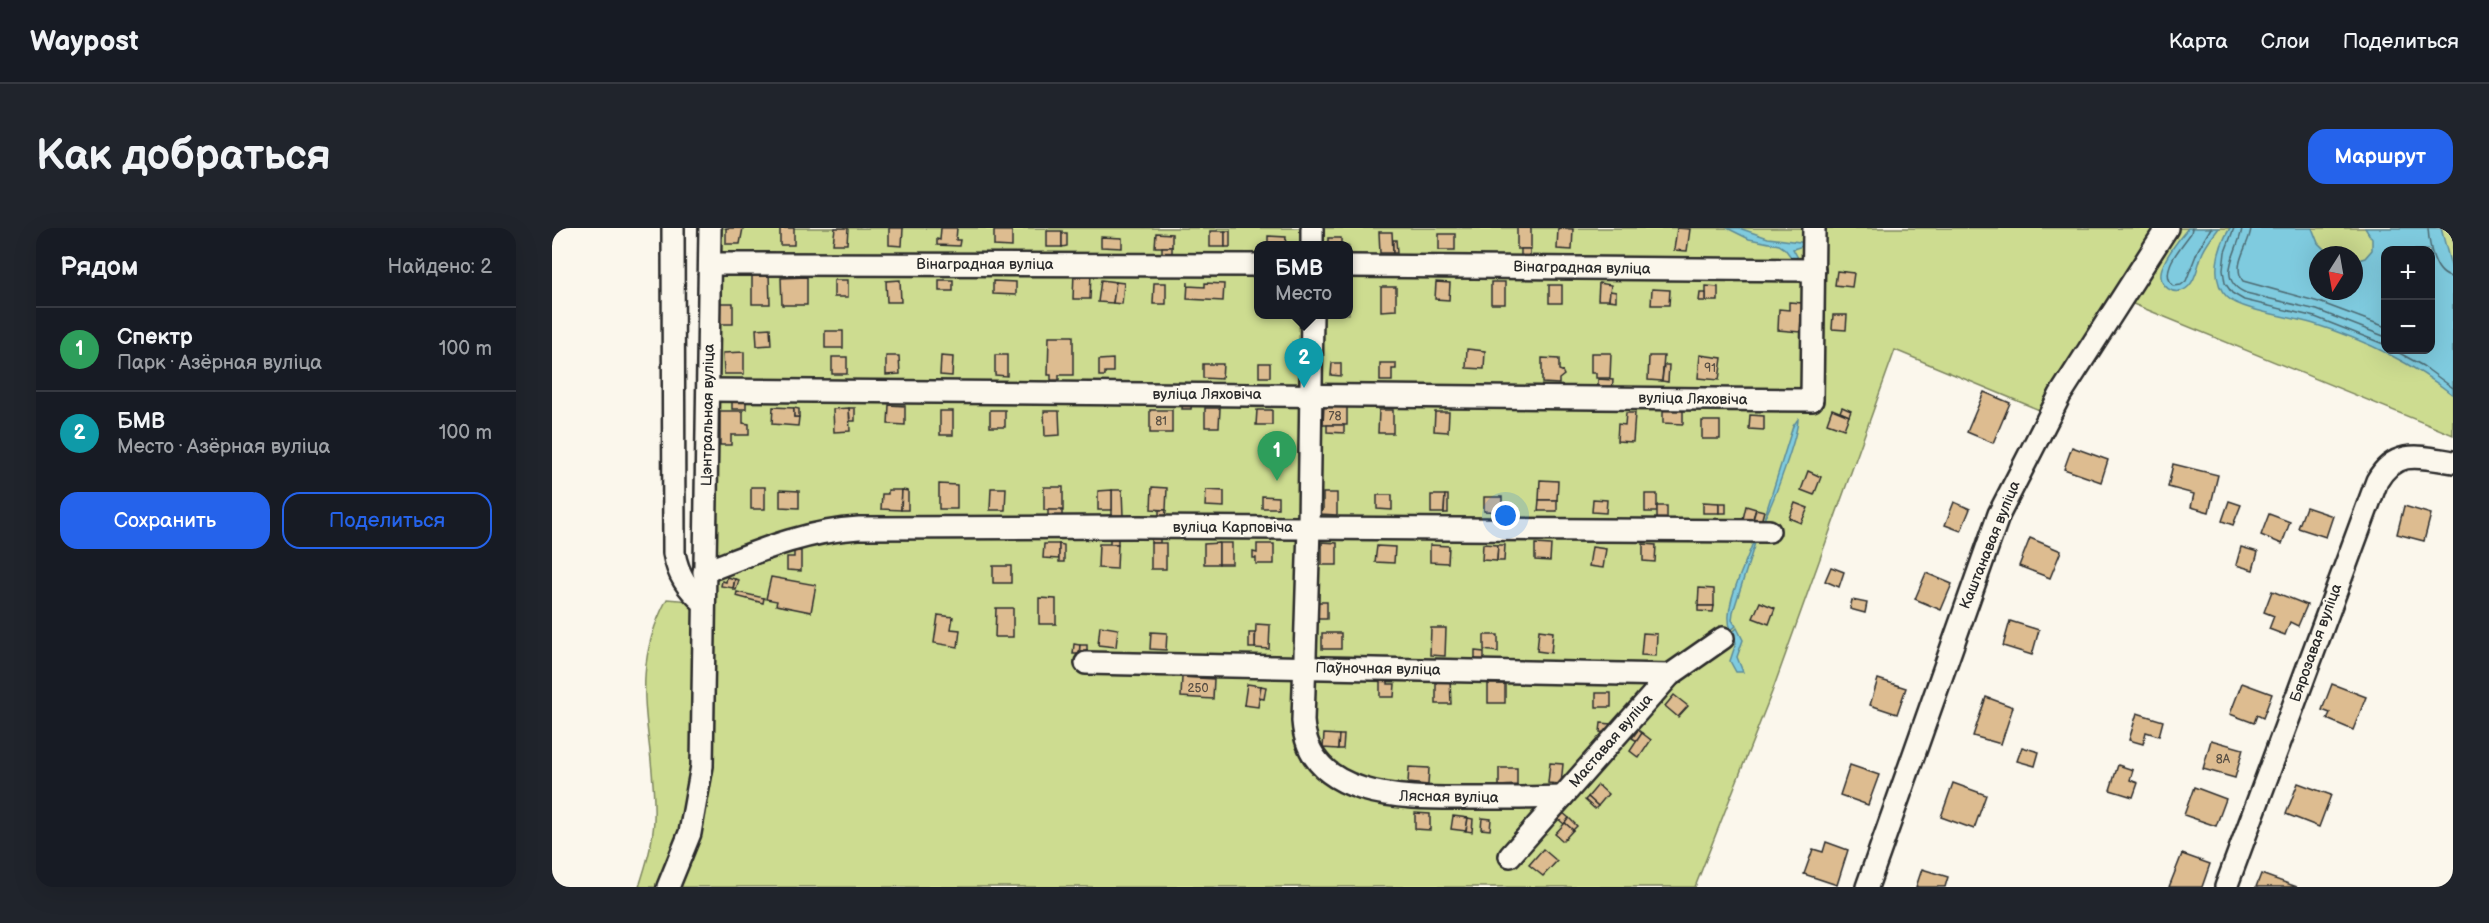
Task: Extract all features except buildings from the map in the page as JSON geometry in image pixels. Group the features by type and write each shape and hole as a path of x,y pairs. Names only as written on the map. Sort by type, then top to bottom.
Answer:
{"street":[{"path":"673,228 674,553 676,568 683,581 704,602"},
{"name":"Цэнтральная вуліца","path":"668,887 690,833 698,800 703,729 710,228"},
{"path":"1814,228 1814,270"},
{"name":"Каштанавая вуліца","path":"1867,887 1999,514 2060,395 2167,228"},
{"name":"Вінаградная вуліца","path":"710,264 1254,265"},
{"name":"Вінаградная вуліца","path":"1353,266 1814,270"},
{"name":"вуліца Ляховіча","path":"709,390 1812,400 1814,270"},
{"name":"Лясная вуліца","path":"1311,319 1309,527 1303,721 1307,744 1321,765 1343,781 1370,792 1415,798 1562,797"},
{"name":"Бярозавая вуліца","path":"2226,887 2377,481 2389,464 2399,459 2411,457 2453,462"},
{"name":"вуліца Карповіча","path":"704,572 794,538 841,529 1309,527 1769,531"},
{"name":"Маставая вуліца","path":"1510,856 1670,675 1723,638"},
{"name":"Паўночная вуліца","path":"1086,663 1670,675"}],"green space":[{"path":"710,228 2453,228 2453,435 2121,299 2049,414 1895,350 1772,692 1695,887 639,887 651,846 654,820 654,790 645,682 647,656 654,628 667,599 703,602"}],"water":[{"path":"1727,228 1739,228 1768,238 1804,243 1803,246 1793,249 1798,258 1794,261 1779,245 1749,239"},
{"path":"2188,228 2219,228 2201,256 2192,283 2184,290 2173,291 2164,285 2162,268 2170,252"},
{"path":"2230,228 2312,228 2321,246 2309,246 2309,300 2363,300 2363,259 2372,250 2372,239 2365,228 2441,228 2453,274 2453,395 2421,372 2389,354 2435,354 2435,246 2381,246 2381,350 2314,324 2255,310 2234,302 2221,290 2218,281 2217,263 2222,244"},
{"path":"1798,419 1784,469 1764,519 1793,426"},
{"path":"1755,543 1733,612 1732,620 1736,626 1731,630 1729,611 1732,600 1739,576 1752,545"},
{"path":"1737,628 1743,640 1737,657 1743,672 1736,672 1730,661 1736,643 1733,632"}],"place":[{"name":"БМВ","path":"1304,388"},
{"name":"Спектр","path":"1277,481"}]}
